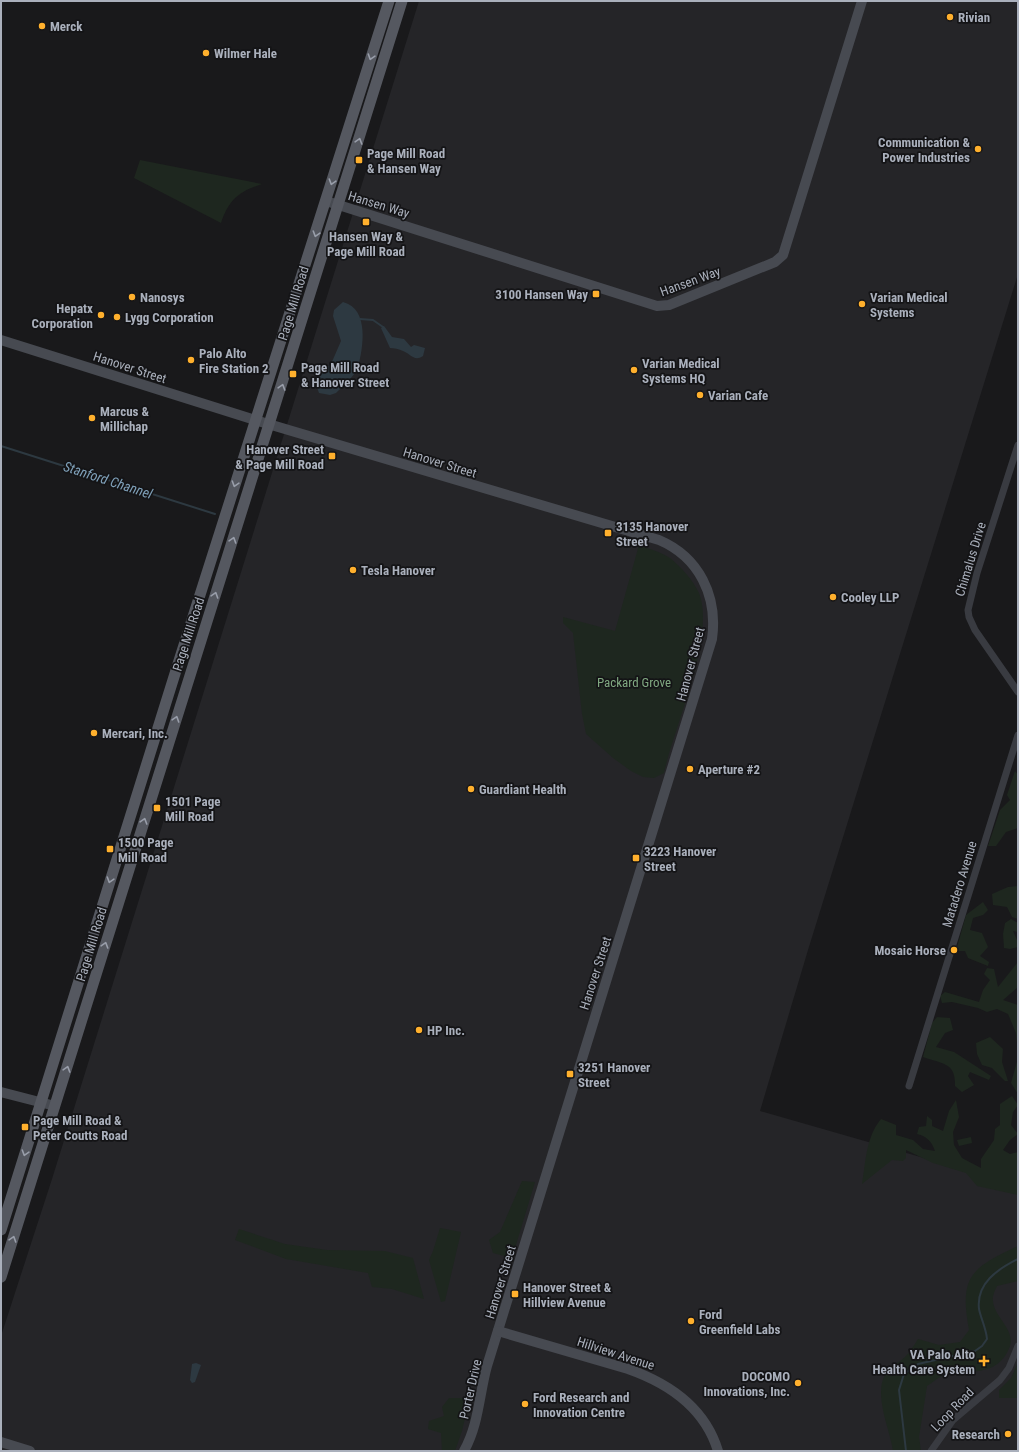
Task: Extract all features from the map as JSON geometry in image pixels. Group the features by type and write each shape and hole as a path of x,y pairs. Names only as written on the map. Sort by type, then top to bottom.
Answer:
{"main road":[{"name":"Page Mill Road","path":"1,1230 255,420 389,1"},
{"name":"Page Mill Road","path":"1,1276 402,1"},
{"path":"147,763 156,781"}],"street":[{"name":"Hansen Way","path":"326,201 657,306 669,305 775,262 783,255 862,1"},
{"name":"Hanover Street","path":"1,340 255,420 659,540 675,548 690,560 704,579 712,603 714,626 705,664 498,1331"},
{"name":"Chimalus Drive","path":"1018,445 977,574 968,610 969,617 975,630 1018,692"},
{"name":"Matadero Avenue","path":"909,1086 1015,755 1018,735"},
{"path":"1,1092 55,1106"},
{"name":"Porter Drive","path":"464,1451 472,1436 478,1414 486,1370 498,1331"},
{"name":"Hillview Avenue","path":"498,1331 648,1376 682,1397 694,1409 708,1430 718,1451"},
{"name":"Loop Road","path":"931,1451 953,1420 1000,1380 1009,1368 1018,1346"},
{"path":"1,1442 30,1451"}],"shaded area":[{"path":"419,1 1018,1 1018,274 808,950 760,1111 1018,1185 1018,1451 1,1451 1,1336 52,1179"},
{"path":"343,302 352,306 361,321 363,340 358,367 351,378 336,393 330,395 319,393 315,382 320,373 331,364 341,341 333,316 334,310"},
{"path":"384,326 392,337 404,339 411,347 414,345 425,348 423,356 420,358 415,358 401,350 390,348 381,328"},
{"path":"196,1363 201,1365 195,1382 192,1383 190,1380 192,1364"}],"green space":[{"path":"140,160 262,184 247,190 236,198 227,208 221,223 134,178"},
{"name":"Packard Grove","path":"639,545 659,552 670,558 682,570 699,593 703,611 702,633 692,682 664,773 654,778 643,777 631,771 613,758 586,734 582,714 573,633 563,623 563,617 615,631"},
{"path":"1015,771 1018,775 1018,828 1006,832 996,846 988,846 1000,810 1010,800 1007,795"},
{"path":"1018,886 1018,919 1012,917 1007,907 993,905 992,894 1008,887"},
{"path":"983,902 988,910 983,915 973,918 970,930 982,933 988,947 980,956 989,962 988,966 968,958 965,951 956,951 966,915"},
{"path":"1011,919 1018,923 1018,932 1013,931 1018,942 1018,947 1010,949 1004,948 1003,934 1005,923"},
{"path":"1018,962 1018,987 1003,1000 1018,1005 1018,1054 1016,1033 1008,1014 997,1009 987,1012 978,1008 952,1002 942,1003 940,996 945,992 979,1002 983,990 990,980 984,974 987,968 994,969 998,987"},
{"path":"937,1017 950,1018 953,1030 945,1033 936,1047 954,1052 991,1076 989,1080 970,1072 968,1076 974,1085 962,1092 955,1086 955,1078 950,1068 942,1063 923,1057 932,1023"},
{"path":"990,1037 1003,1049 1002,1062 1008,1081 1005,1081 992,1068 982,1065 977,1054 976,1043"},
{"path":"1018,1058 1018,1094 1011,1083"},
{"path":"1012,1096 1018,1105 1013,1112 1011,1125 1018,1134 1010,1140 1003,1150 1010,1154 1018,1152 1018,1195 977,1186 966,1173 933,1163 906,1150 906,1158 903,1161 892,1160 862,1184 869,1141 881,1119 896,1125 896,1135 913,1140 923,1149 935,1151 929,1140 924,1136 917,1134 919,1127 926,1126 927,1116 932,1120 932,1126 943,1131 949,1111 956,1100 959,1117 953,1132 954,1145 962,1158 981,1168 981,1159 994,1140 995,1129 1000,1125 1000,1104"},
{"path":"971,1137 972,1143 959,1146 957,1140"},
{"path":"522,1181 535,1182 512,1258 493,1253 489,1240 500,1232"},
{"path":"440,1228 461,1232 445,1301 441,1302 429,1260"},
{"path":"239,1229 285,1244 327,1250 385,1251 413,1258 424,1299 392,1289 372,1287 368,1273 286,1259 235,1240"},
{"path":"1018,1246 1018,1281 997,1286 993,1298 994,1307 1010,1334 1010,1346 1005,1356 990,1368 942,1376 927,1386 919,1437 921,1451 893,1451 881,1399 883,1379 888,1370 905,1357 918,1339 939,1345 960,1342 969,1330 966,1312 966,1297 968,1285 972,1276 979,1268 989,1261"},
{"path":"1018,1362 1018,1398 999,1398 999,1390 1011,1378"},
{"path":"449,1398 468,1398 469,1402 462,1431 455,1451 442,1451 441,1433 428,1429 429,1421 444,1416 442,1407"}],"waterway":[{"path":"360,319 373,320 384,329"},
{"name":"Stanford Channel","path":"1,446 215,514"},
{"path":"906,1451 899,1390 904,1374 918,1364 975,1351 982,1346 987,1339 979,1309 981,1292 985,1284 996,1272 1018,1259"}],"place":[{"name":"Rivian","path":"950,17"},
{"name":"Merck","path":"42,26"},
{"name":"Wilmer Hale","path":"206,53"},
{"name":"Communication & Power Industries","path":"978,149"},
{"name":"Page Mill Road & Hansen Way","path":"359,160"},
{"name":"Hansen Way & Page Mill Road","path":"366,222"},
{"name":"3100 Hansen Way","path":"596,294"},
{"name":"Nanosys","path":"132,297"},
{"name":"Varian Medical Systems","path":"862,304"},
{"name":"Hepatx Corporation","path":"101,315"},
{"name":"Lygg Corporation","path":"117,317"},
{"name":"Palo Alto Fire Station 2","path":"191,360"},
{"name":"Varian Medical Systems HQ","path":"634,370"},
{"name":"Page Mill Road & Hanover Street","path":"293,374"},
{"name":"Varian Cafe","path":"700,395"},
{"name":"Marcus & Millichap","path":"92,418"},
{"name":"Hanover Street & Page Mill Road","path":"332,456"},
{"name":"3135 Hanover Street","path":"608,533"},
{"name":"Tesla Hanover","path":"353,570"},
{"name":"Cooley LLP","path":"833,597"},
{"name":"Mercari, Inc.","path":"94,733"},
{"name":"Aperture #2","path":"690,769"},
{"name":"Guardiant Health","path":"471,789"},
{"name":"1501 Page Mill Road","path":"157,808"},
{"name":"1500 Page Mill Road","path":"110,849"},
{"name":"3223 Hanover Street","path":"636,858"},
{"name":"Mosaic Horse","path":"954,950"},
{"name":"HP Inc.","path":"419,1030"},
{"name":"3251 Hanover Street","path":"570,1074"},
{"name":"Page Mill Road & Peter Coutts Road","path":"25,1127"},
{"name":"Hanover Street & Hillview Avenue","path":"515,1294"},
{"name":"Ford Greenfield Labs","path":"691,1321"},
{"name":"VA Palo Alto Health Care System","path":"984,1361"},
{"name":"DOCOMO Innovations, Inc.","path":"798,1383"},
{"name":"Ford Research and Innovation Centre","path":"525,1404"},
{"name":"Research","path":"1008,1434"}]}
